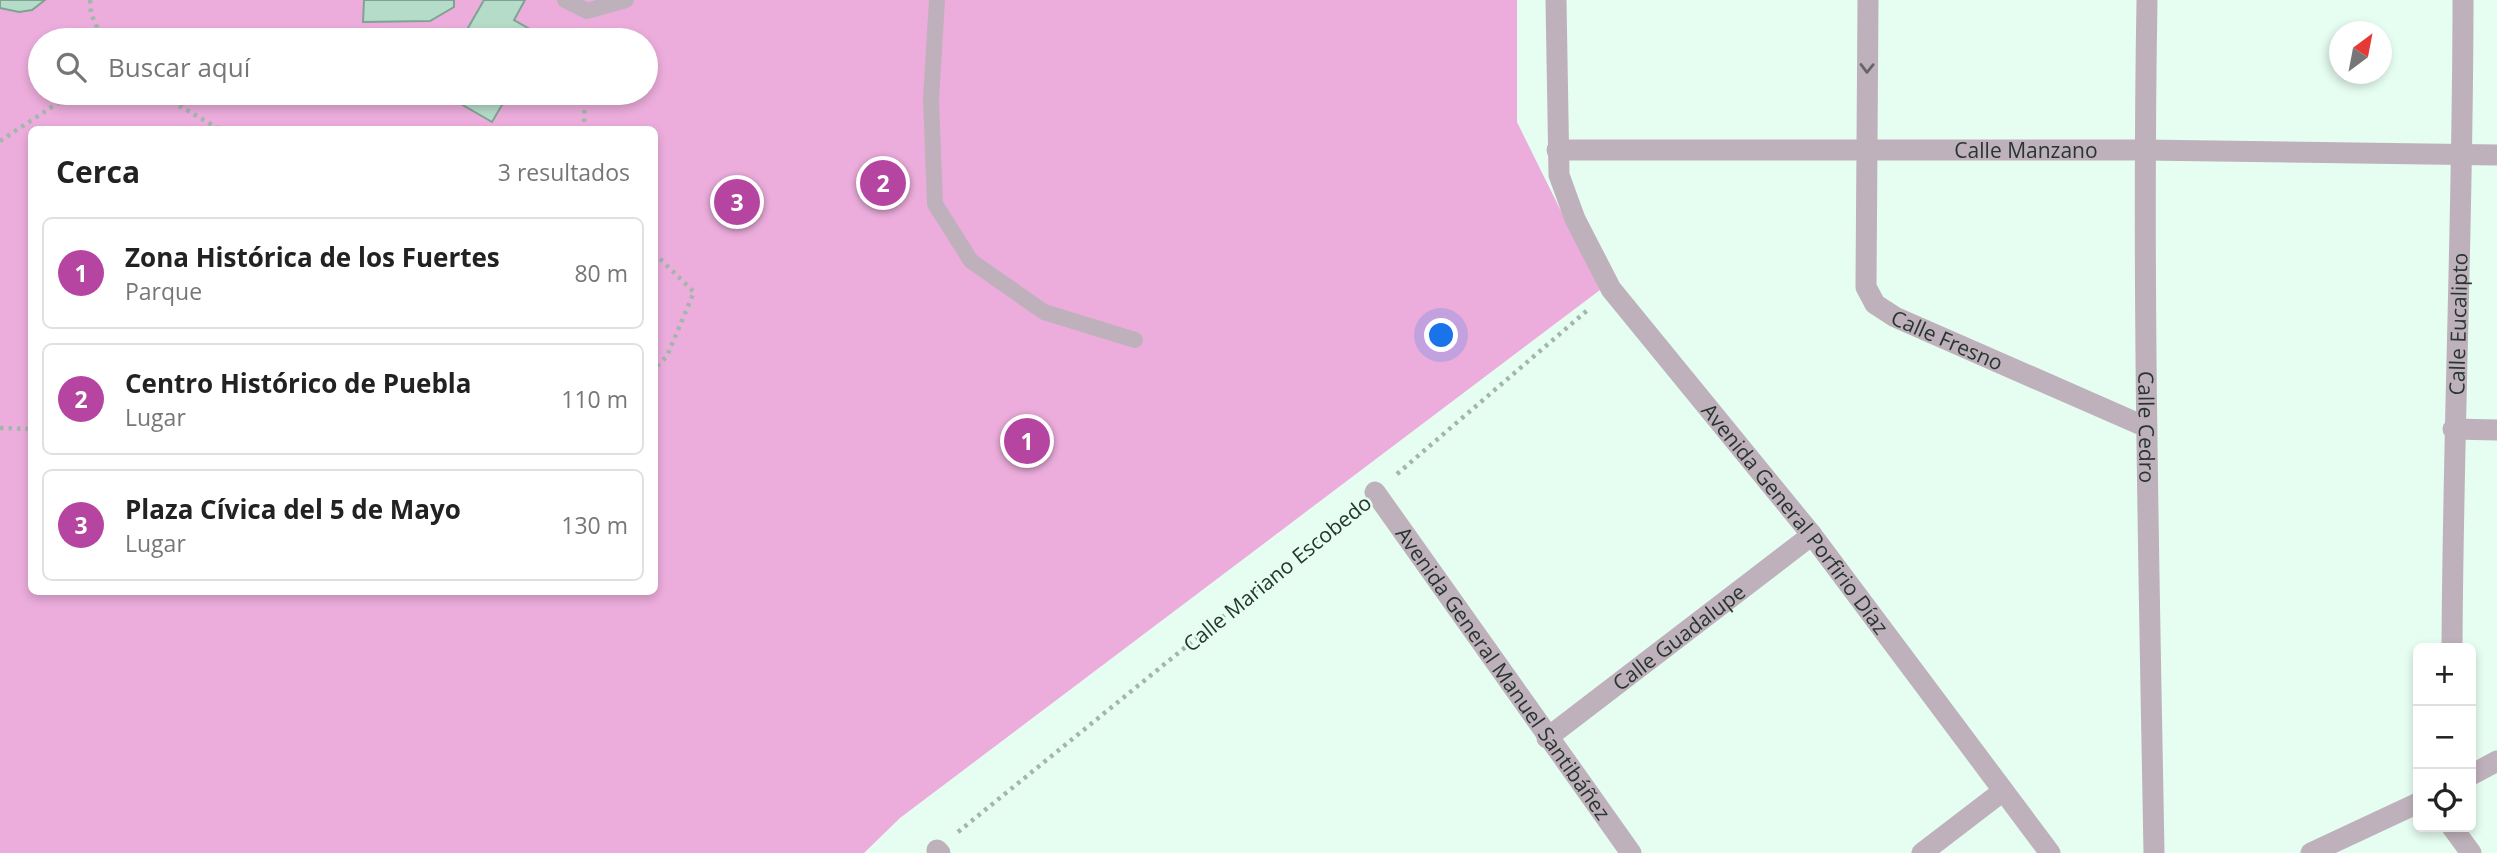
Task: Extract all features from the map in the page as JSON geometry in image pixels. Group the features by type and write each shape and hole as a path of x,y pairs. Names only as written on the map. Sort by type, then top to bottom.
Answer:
{"street":[{"name":"Avenida General Porfirio Díaz","path":"1556,0 1559,175 1575,219 1611,289 1812,536 2050,853"},
{"name":"Calle Fresno","path":"1868,0 1866,287 1875,304 1895,317 2146,427"},
{"name":"Calle Cedro","path":"2147,0 2144,150 2146,427 2154,853"},
{"name":"Calle Eucalipto","path":"2452,643 2453,429 2463,155 2463,0"},
{"name":"Calle Manzano","path":"1557,150 2144,150 2497,155"},
{"path":"2453,429 2497,430"},
{"name":"Avenida General Manuel Santibáñez","path":"1376,492 1546,738 1630,853"},
{"name":"Calle Guadalupe","path":"1546,738 1812,536"},
{"path":"2476,772 2497,761"},
{"path":"1922,853 2003,791"},
{"path":"2311,853 2413,805"},
{"path":"2456,832 2471,853"}],"lane":[{"path":"565,0 587,11 626,0"},
{"path":"937,0 931,99 935,204 971,261 1044,312 1135,340"}],"path":[{"path":"90,0 91,14 97,28"},
{"path":"0,141 55,105"},
{"path":"178,105 214,126"},
{"path":"586,105 587,126"},
{"path":"658,257 694,292 667,356 658,365"},
{"name":"Calle Mariano Escobedo","path":"938,851 1376,492 1611,289"},
{"path":"0,428 28,429"}],"shaded area":[{"path":"0,0 1517,0 1517,122 1600,290 900,818 864,853 0,853"}],"building":[{"path":"0,0 45,0 32,10 19,12 0,8"},
{"path":"364,0 454,0 454,7 430,21 363,22"},
{"path":"484,0 525,0 514,20 528,28 468,28"},
{"path":"463,105 502,105 492,122"}],"place":[{"name":"Centro Histórico de Puebla","path":"883,183"},
{"name":"Plaza Cívica del 5 de Mayo","path":"737,202"},
{"name":"Zona Histórica de los Fuertes","path":"1027,441"}]}
